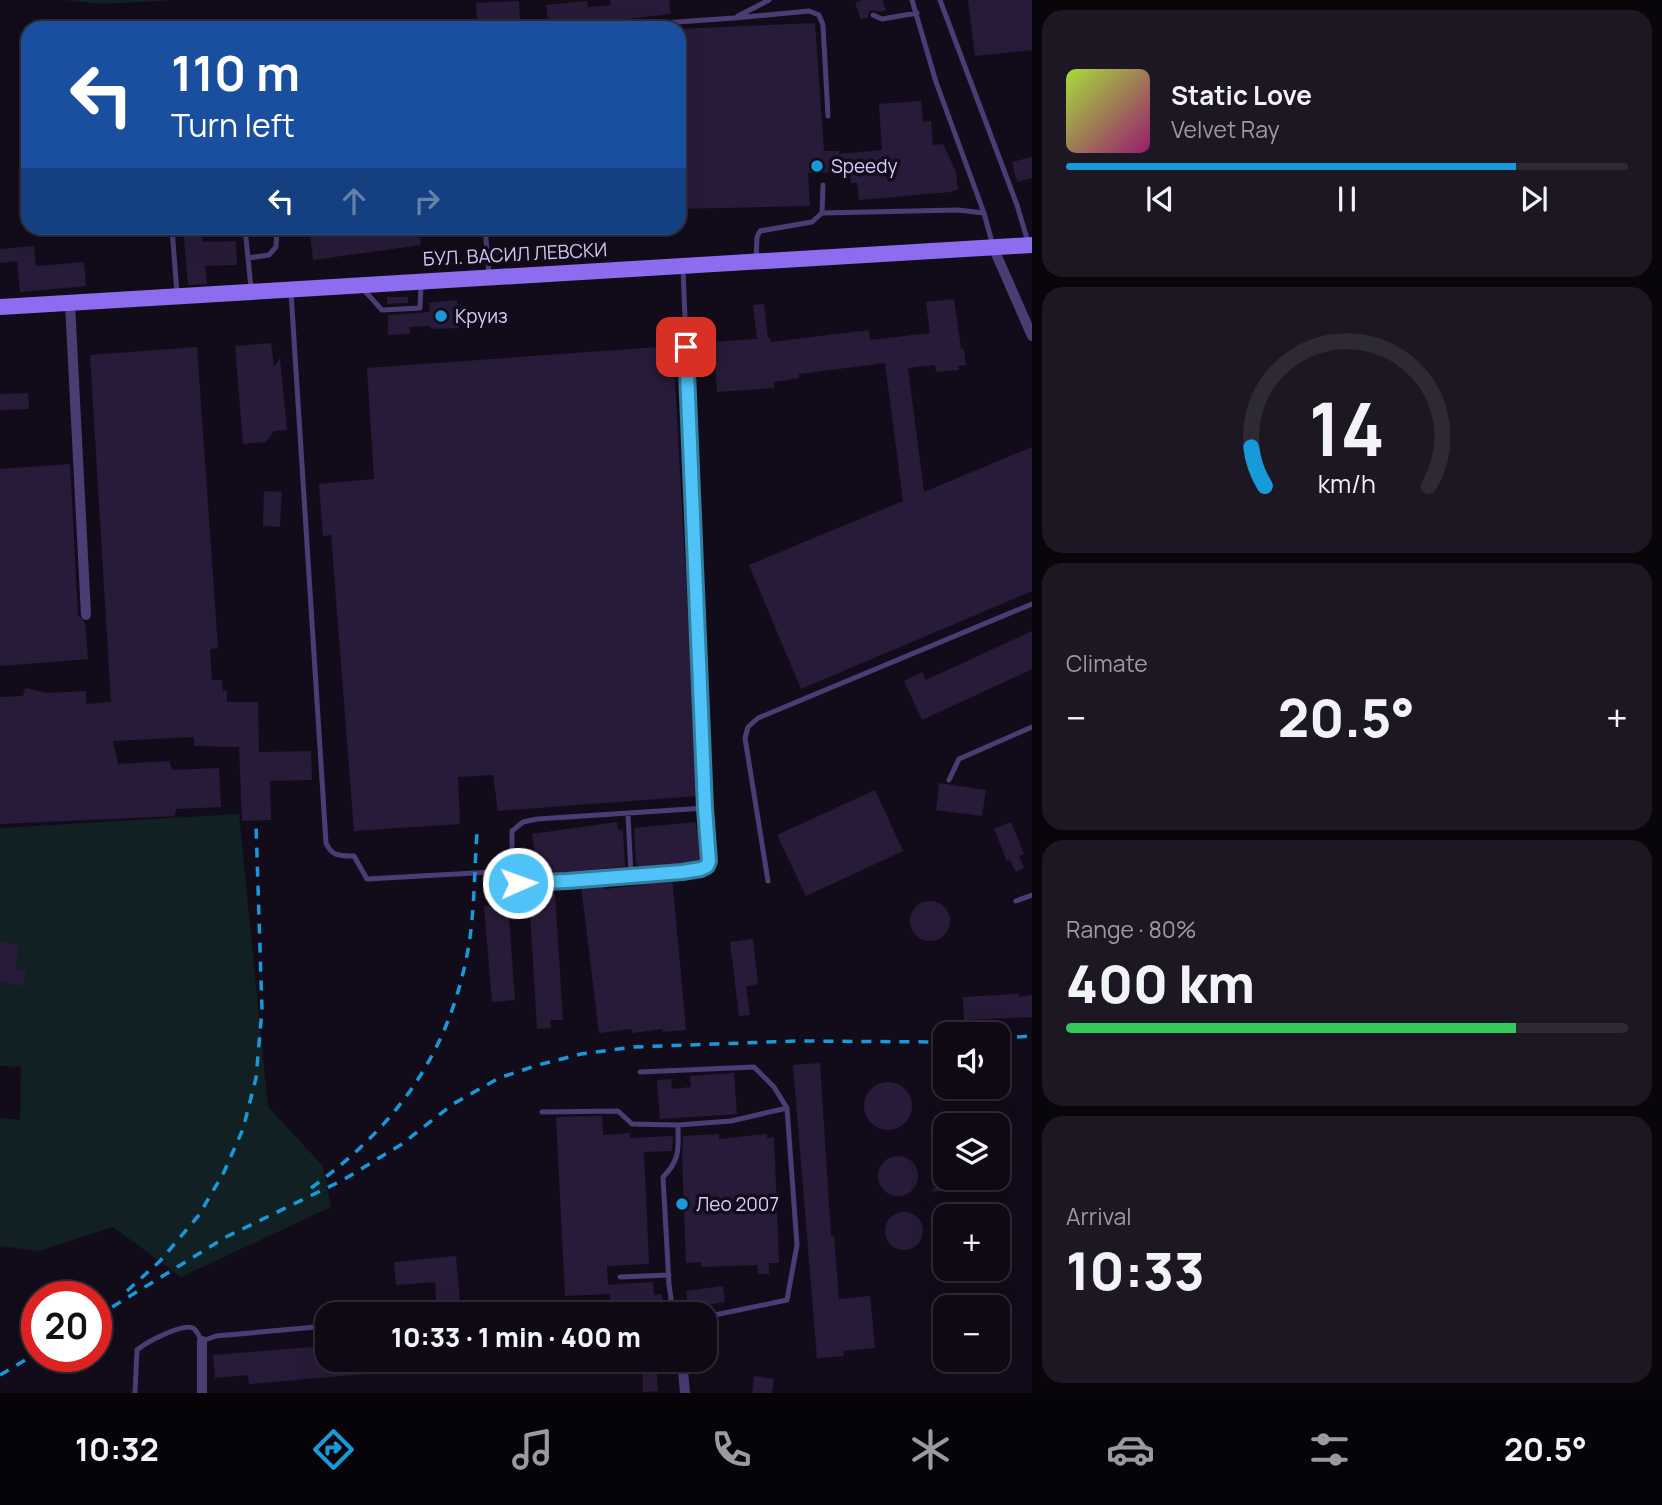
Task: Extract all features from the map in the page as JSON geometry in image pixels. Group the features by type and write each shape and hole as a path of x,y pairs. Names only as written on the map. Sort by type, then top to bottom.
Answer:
{"street":[{"name":"БУЛ. ВАСИЛ ЛЕВСКИ","path":"0,307 1030,245"},
{"path":"993,247 1029,321 1032,336"},
{"path":"70,303 86,615"},
{"path":"202,1341 202,1393"},
{"path":"683,1372 685,1393"}],"lane":[{"path":"734,18 769,0"},
{"path":"912,0 936,82 984,213 993,247"},
{"path":"940,0 1030,245"},
{"path":"686,21 809,10 819,15 823,25 828,116"},
{"path":"873,15 882,19 917,13"},
{"path":"822,213 823,185"},
{"path":"756,260 757,237 760,231 812,222 822,213 958,210 984,213"},
{"path":"173,235 177,296"},
{"path":"246,235 251,292"},
{"path":"248,258 269,255 276,247 277,235"},
{"path":"486,235 489,277"},
{"path":"683,265 709,861 707,866 682,872 567,881 518,883 512,871 512,831 523,822 537,818 705,808"},
{"path":"359,285 382,310 420,308 421,281"},
{"path":"290,289 326,843 335,855 354,856 367,879 512,871"},
{"path":"768,881 745,738 748,727 758,718 1032,604"},
{"path":"949,780 960,759 1032,727"},
{"path":"628,814 631,875"},
{"path":"1016,901 1032,895"},
{"path":"640,1072 754,1067 774,1087 787,1108 797,1245 787,1300 717,1315"},
{"path":"542,1112 618,1111 632,1125 678,1125 732,1121 787,1108"},
{"path":"672,1302 663,1177 675,1166 678,1154 678,1125"},
{"path":"620,1277 669,1275"},
{"path":"135,1393 135,1355 147,1341 190,1326 202,1341 216,1336 315,1327"}],"shaded area":[{"path":"64,0 174,0 102,4"},
{"path":"239,814 268,1107 323,1166 331,1207 181,1277 113,1227 39,1251 0,1246 0,1118 20,1120 21,1067 0,1066 0,828"}],"building":[{"path":"610,0 669,0 671,14 609,21 548,21 546,5 587,1 588,7 611,5"},
{"path":"862,0 882,0 886,10 872,10 868,17 861,20 855,3"},
{"path":"968,0 1032,0 1032,50 975,56"},
{"path":"519,1 520,21 477,21 476,3"},
{"path":"815,23 824,151 839,151 839,154 882,150 879,104 921,101 923,122 931,121 933,145 943,144 956,172 958,189 951,192 859,200 857,183 851,183 850,172 808,173 810,206 686,209 686,29"},
{"path":"1032,157 1032,178 1017,182 1012,162"},
{"path":"184,235 202,235 203,242 236,241 237,265 205,266 207,284 188,285"},
{"path":"310,235 420,235 421,245 313,260"},
{"path":"34,246 36,266 84,262 86,286 20,292 17,261 0,263 0,249"},
{"path":"387,297 408,297 408,303 387,304"},
{"path":"954,299 966,365 958,366 959,370 936,372 935,365 908,368 924,492 1032,447 1032,591 801,689 749,565 903,501 885,363 799,374 799,378 774,382 774,388 717,392 713,342 757,339 753,305 764,304 768,338 771,342 869,330 870,340 930,333 926,302"},
{"path":"457,300 459,328 409,327 410,334 388,335 388,315 430,312 429,303"},
{"path":"271,343 274,367 280,358 287,430 274,431 266,442 243,444 235,346"},
{"path":"673,346 698,796 498,811 493,775 458,777 460,824 354,831 331,535 323,536 319,484 374,479 367,368"},
{"path":"197,347 218,648 210,649 212,680 222,680 223,691 227,691 227,702 258,702 259,752 311,751 312,780 270,781 271,820 242,821 239,747 194,746 194,737 113,741 118,764 169,761 172,770 219,768 221,807 176,809 175,816 0,824 0,697 23,696 25,688 47,693 86,691 86,704 111,702 90,355"},
{"path":"28,393 29,409 0,410 0,394"},
{"path":"70,464 78,615 85,623 88,659 0,666 0,469"},
{"path":"264,491 282,492 280,527 263,526"},
{"path":"1032,631 1032,669 922,720 904,681 922,672 926,680"},
{"path":"939,783 986,790 982,816 936,810"},
{"path":"875,790 903,851 806,896 777,835"},
{"path":"617,822 618,830 623,829 625,867 602,869 603,873 579,876 579,872 538,877 532,834"},
{"path":"696,822 696,829 701,829 703,861 638,870 634,828"},
{"path":"1011,822 1024,854 1019,856 1024,868 1016,872 1010,860 1007,861 994,829"},
{"path":"672,877 686,1030 663,1032 663,1029 632,1033 632,1029 599,1033 581,886 604,884 605,889 640,885 640,880"},
{"path":"555,894 563,1020 550,1020 551,1028 537,1029 529,896"},
{"path":"930,901 944,907 950,921 944,935 930,941 916,935 910,921 916,907"},
{"path":"508,904 515,1000 492,1002 484,906"},
{"path":"753,939 758,984 746,986 750,1015 739,1016 730,942"},
{"path":"0,941 19,945 15,968 26,971 23,986 0,981"},
{"path":"1019,994 1019,997 1032,995 1032,1017 964,1020 963,997"},
{"path":"820,1063 831,1236 834,1236 839,1299 870,1296 875,1348 843,1351 844,1356 817,1358 793,1065"},
{"path":"734,1073 737,1114 660,1119 657,1080 671,1079 672,1089 691,1087 690,1076"},
{"path":"888,1082 905,1089 912,1106 905,1123 888,1130 871,1123 864,1106 871,1089"},
{"path":"602,1116 603,1135 630,1133 630,1138 673,1136 672,1151 644,1152 649,1264 607,1266 608,1285 653,1282 654,1295 662,1294 662,1302 610,1302 610,1294 565,1296 556,1117"},
{"path":"719,1134 719,1139 767,1134 767,1138 774,1137 779,1263 769,1263 769,1274 758,1274 757,1265 701,1267 701,1262 686,1263 683,1136"},
{"path":"898,1156 906,1157 912,1162 917,1168 917,1184 912,1190 906,1195 898,1196 890,1195 884,1190 879,1184 878,1176 879,1168 884,1162 890,1157"},
{"path":"904,1212 917,1218 923,1231 917,1244 904,1250 891,1244 885,1231 891,1218"},
{"path":"456,1256 460,1302 436,1302 435,1282 396,1285 394,1262"},
{"path":"723,1286 725,1302 687,1302 686,1291"},
{"path":"315,1347 315,1372 392,1372 249,1384 248,1375 215,1378 213,1355"},
{"path":"642,1372 657,1372 658,1391 643,1392"},
{"path":"754,1376 774,1379 772,1393 752,1393"}],"railway":[{"path":"127,1291 160,1261 199,1215 224,1172 243,1129 256,1078 262,1010 256,824"},
{"path":"311,1188 368,1141 392,1115 431,1058 446,1026 458,992 470,940 477,833"},
{"path":"1010,1037 1032,1036"},
{"path":"112,1307 226,1237 343,1180 402,1144 453,1104 499,1078 538,1065 581,1054 634,1047 796,1041 933,1042"},
{"path":"0,1375 21,1363"}],"place":[{"name":"Speedy","path":"817,166"},
{"name":"Круиз","path":"441,316"},
{"name":"Лео 2007","path":"682,1204"}],"route":[{"path":"518,883 682,872 701,869 707,866 709,861 686,347"}]}
